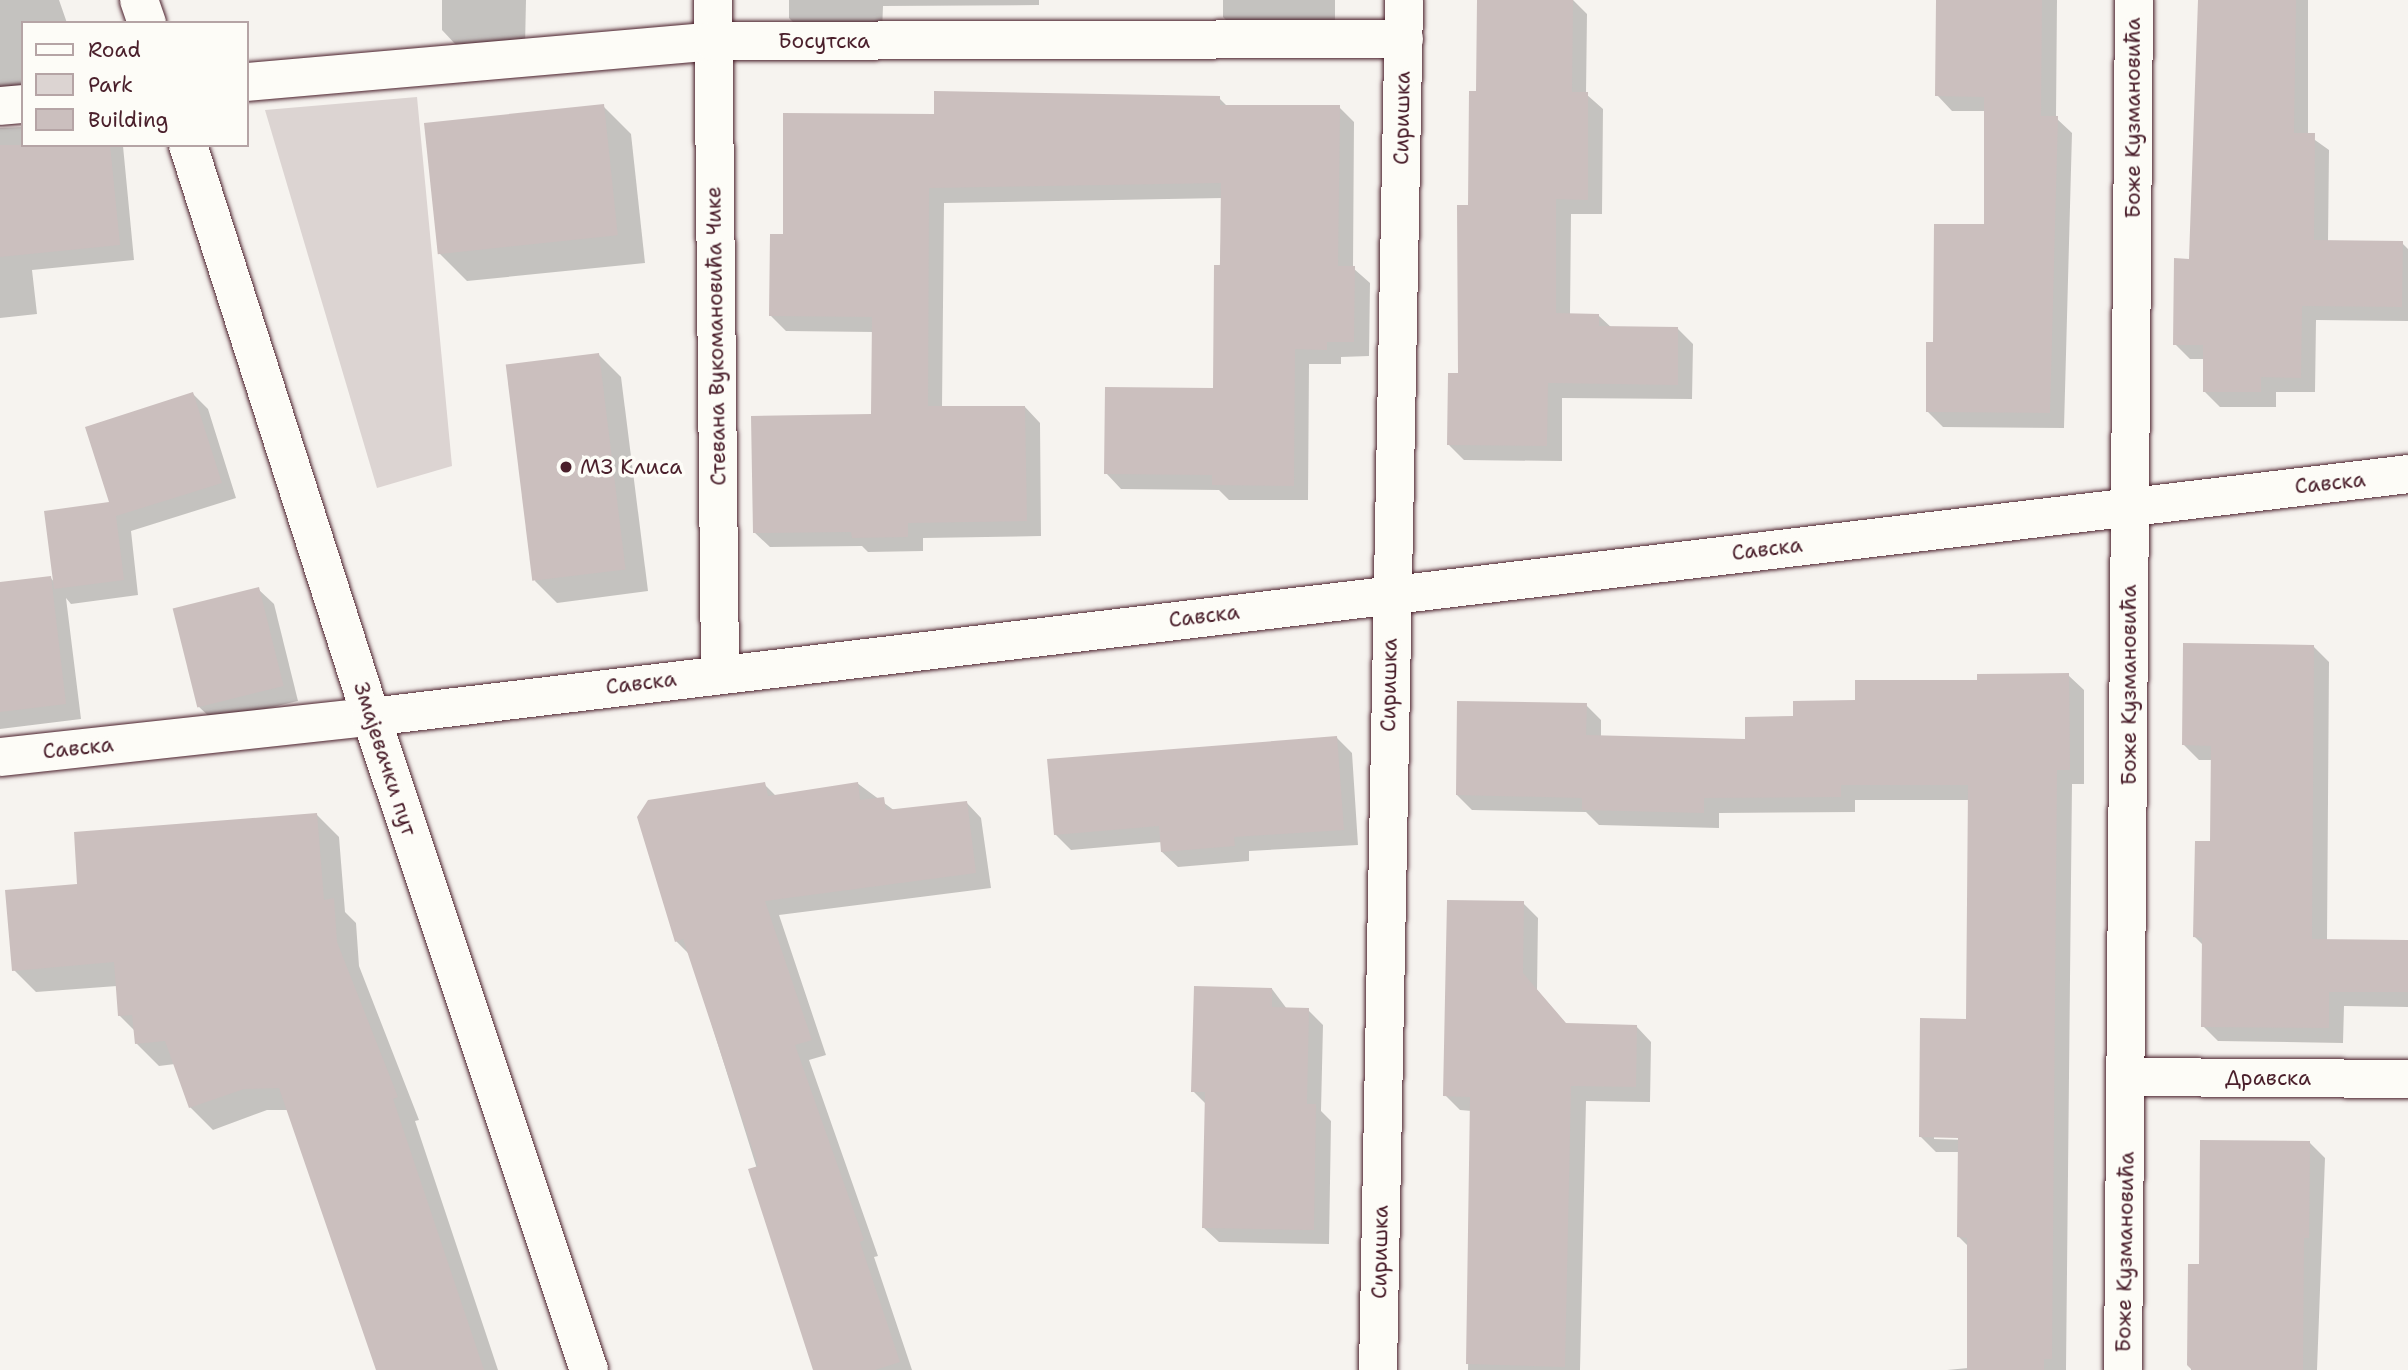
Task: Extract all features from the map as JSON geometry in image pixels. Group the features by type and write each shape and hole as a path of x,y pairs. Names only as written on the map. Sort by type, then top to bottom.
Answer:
{"street":[{"path":"139,0 146,21"},
{"name":"Стевана Вукомановића Чике","path":"713,0 720,672"},
{"name":"Сиришка","path":"1378,1370 1390,595 1404,0"},
{"name":"Боже Кузмановића","path":"2123,1370 2128,1077 2134,0"},
{"name":"Босутска","path":"248,82 713,41 1404,38"},
{"path":"0,106 21,104"},
{"name":"Змајевачки пут","path":"189,147 371,717 589,1370"},
{"name":"Савска","path":"0,757 371,717 720,672 2408,474"},
{"name":"Дравска","path":"2128,1077 2408,1079"}],"green space":[{"path":"417,97 452,466 377,488 265,110"}],"building":[{"path":"1477,0 1573,0 1572,92 1588,92 1588,200 1556,199 1556,313 1599,314 1599,326 1678,327 1678,385 1548,383 1547,446 1447,445 1448,373 1458,373 1457,205 1468,205 1469,91 1476,91"},
{"path":"1936,0 2042,0 2041,116 2058,116 2050,413 1926,412 1926,342 1933,342 1934,224 1984,224 1984,97 1935,96"},
{"path":"2198,0 2296,0 2294,133 2315,133 2314,240 2403,241 2402,307 2302,306 2301,378 2261,377 2261,392 2203,392 2203,345 2173,345 2174,258 2189,259"},
{"path":"934,91 1220,96 1220,105 1340,105 1338,266 1355,266 1354,342 1327,342 1327,350 1295,349 1294,486 1212,485 1212,475 1104,474 1105,387 1213,388 1214,265 1220,265 1221,183 929,188 928,406 1025,406 1027,521 908,523 908,537 852,538 851,532 753,533 751,416 871,414 872,317 769,316 770,234 783,234 783,113 934,114"},
{"path":"604,104 618,235 438,254 424,123"},
{"path":"0,145 110,147 120,245 0,257"},
{"name":"МЗ Клиса","path":"599,353 626,569 532,581 506,364"},
{"path":"193,392 222,483 116,516 124,580 54,589 44,511 109,502 85,427"},
{"path":"51,576 66,704 0,712 0,582"},
{"path":"259,587 284,686 197,708 173,609"},
{"path":"2183,643 2314,645 2312,939 2408,940 2408,992 2329,992 2329,1028 2201,1027 2202,938 2193,937 2195,841 2210,841 2211,746 2182,745"},
{"path":"2069,673 2070,770 2057,770 2052,1359 2044,1359 2044,1370 1967,1370 1967,1238 1957,1237 1958,1138 1919,1137 1920,1018 1966,1019 1968,785 1841,785 1841,797 1704,798 1704,813 1582,810 1582,798 1456,795 1457,701 1587,703 1586,735 1745,739 1745,717 1793,716 1793,701 1855,700 1855,680 1977,680 1977,674"},
{"path":"1337,736 1344,830 1234,837 1235,846 1161,852 1159,826 1054,835 1047,759"},
{"path":"765,782 768,796 858,782 860,800 884,797 886,810 967,801 976,873 765,901 812,1040 795,1045 864,1240 860,1242 900,1362 875,1370 813,1370 748,1169 758,1166 683,939 675,942 637,817 648,800"},
{"path":"317,813 324,900 334,898 337,942 398,1097 393,1099 484,1370 376,1370 279,1088 244,1089 189,1108 165,1041 135,1044 132,1015 118,1016 114,962 12,971 5,890 77,884 74,832"},
{"path":"1447,900 1524,901 1523,973 1566,1023 1637,1025 1636,1087 1571,1086 1565,1367 1466,1364 1470,1097 1443,1096"},
{"path":"1194,986 1272,988 1272,1007 1309,1008 1307,1104 1316,1104 1314,1230 1202,1228 1205,1092 1191,1092"},
{"path":"2200,1140 2310,1141 2309,1238 2304,1238 2303,1370 2192,1370 2187,1365 2188,1264 2199,1264"}],"place":[{"name":"МЗ Клиса","path":"566,467"}]}
